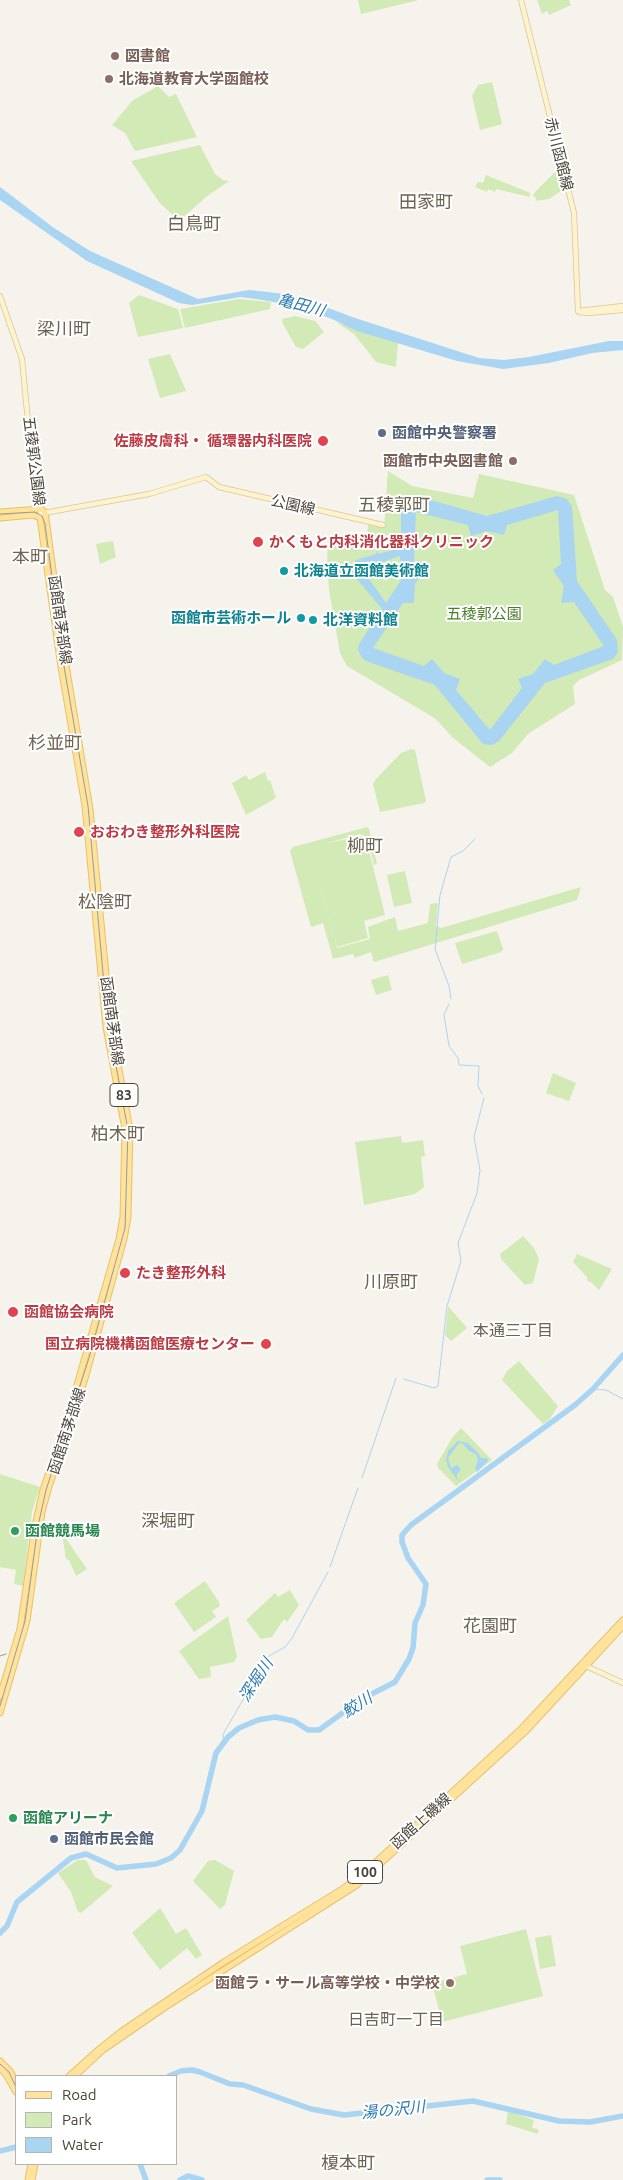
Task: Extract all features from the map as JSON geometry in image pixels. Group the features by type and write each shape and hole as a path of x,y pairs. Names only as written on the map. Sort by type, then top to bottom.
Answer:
{"main road":[{"name":"赤川函館線","path":"521,0 574,213 578,312"},
{"name":"五稜郭公園線","path":"0,296 22,359 30,442 43,510 40,518"},
{"path":"578,312 623,306"},
{"path":"578,312 623,310"},
{"name":"五稜郭公園線","path":"43,510 149,494 206,478"},
{"name":"公園線","path":"206,478 219,488 382,525"},
{"path":"0,512 43,510"},
{"name":"函館南茅部線","path":"0,1713 27,1621 46,1498 82,1388 113,1280 126,1230 128,1208 130,1126 110,1026 90,809 66,666 43,510"},
{"path":"0,518 33,515 40,518"},
{"name":"函館南茅部線","path":"0,1696 20,1629 41,1497 88,1348 119,1239 123,1217 125,1126 106,1027 84,806 61,667 40,518"},
{"name":"函館上磯線","path":"75,2075 103,2050 164,2008 356,1884 525,1732 623,1620"},
{"name":"函館上磯線","path":"69,2075 104,2044 166,2000 353,1881 521,1729 623,1626"},
{"path":"584,1665 623,1683"},
{"path":"0,2062 10,2071 15,2080"},
{"path":"0,2068 15,2090"},
{"path":"28,2180 31,2165"},
{"path":"32,2180 35,2165"}],"green space":[{"path":"358,0 419,0 361,14"},
{"path":"537,0 569,0 571,5 549,15 547,11 542,14"},
{"path":"492,82 502,124 480,130 472,96 478,85"},
{"path":"158,86 169,97 176,94 197,137 135,151 125,133 112,125 132,101"},
{"path":"200,145 215,174 223,180 229,181 206,197 179,221 159,202 131,161"},
{"path":"558,169 564,189 549,199 535,201 536,198 533,196 535,192"},
{"path":"486,175 530,193 530,197 496,189 495,192 488,189 487,192 475,187 478,182 483,183"},
{"path":"139,295 178,309 183,328 138,337 129,303"},
{"path":"239,299 271,302 270,309 185,328 180,309"},
{"path":"295,316 315,321 324,332 303,349 296,347 283,324 282,319"},
{"path":"336,322 398,343 396,366 376,362 354,334"},
{"path":"170,354 186,391 160,398 148,359"},
{"name":"五稜郭公園","path":"388,471 412,486 473,498 479,474 574,495 605,590 613,597 623,627 622,660 579,680 573,686 575,704 528,734 512,753 490,767 452,737 436,719 347,666 340,653 329,590 328,538 367,537 368,525 384,528"},
{"path":"113,541 116,557 100,564 96,544"},
{"path":"411,749 415,750 426,801 380,812 373,784 401,753"},
{"path":"265,772 276,798 246,815 232,783 246,775 249,780"},
{"path":"369,828 377,864 374,865 367,837 360,834 324,844 360,836 366,838 385,915 364,921 368,938 337,947 310,848 337,948 370,939 368,927 395,917 398,931 428,923 430,904 438,903 436,926 441,928 581,887 577,900 374,962 371,952 355,958 353,954 333,959 323,923 311,927 290,851 293,847"},
{"path":"405,871 412,903 394,907 387,875"},
{"path":"497,931 503,949 501,952 462,964 455,943"},
{"path":"388,975 392,990 376,995 371,980"},
{"path":"553,1073 576,1083 569,1101 546,1093"},
{"path":"401,1136 402,1143 423,1140 425,1156 421,1157 424,1187 415,1194 364,1205 355,1142"},
{"path":"523,1236 534,1248 539,1259 533,1283 525,1285 501,1259 500,1254"},
{"path":"577,1254 612,1269 599,1290 591,1282 588,1282 587,1277 573,1262"},
{"path":"448,1306 467,1328 451,1341 445,1335"},
{"path":"519,1361 558,1406 550,1419 543,1424 502,1380 507,1371"},
{"path":"461,1428 492,1460 456,1486 438,1468 437,1464 452,1438"},
{"name":"函館競馬場","path":"0,1474 40,1487 32,1512 23,1586 14,1584 16,1570 0,1567"},
{"path":"62,1533 87,1569 76,1576 69,1560 66,1559"},
{"path":"205,1581 220,1606 212,1611 216,1617 194,1632 174,1603"},
{"path":"290,1590 299,1605 287,1622 284,1619 272,1637 261,1639 246,1620 275,1593 278,1597"},
{"path":"228,1616 237,1657 234,1662 210,1667 211,1677 199,1679 179,1651"},
{"path":"78,1860 86,1860 95,1877 113,1886 81,1913 78,1912 71,1892 58,1873"},
{"path":"215,1860 234,1871 225,1905 220,1909 193,1881 208,1861"},
{"path":"160,1908 176,1934 186,1928 202,1955 196,1959 187,1948 160,1970 132,1933"},
{"path":"526,1929 543,1996 442,2022 432,1983 467,1974 460,1946"},
{"path":"551,1935 556,1966 540,1969 535,1938"},
{"path":"508,2111 534,2120 532,2128 538,2129 538,2134 506,2124"}],"water":[{"name":"亀田川","path":"0,187 54,228 90,251 198,299 249,290 285,294 479,358 504,360 529,357 609,341 623,341 623,350 592,353 549,363 503,369 457,361 357,331 332,319 296,306 241,297 192,305 179,303 87,261 0,200"},
{"path":"557,496 567,499 572,507 577,581 617,640 618,652 613,659 545,683 499,741 492,745 483,744 435,685 362,658 358,650 359,644 382,609 352,573 351,566 356,560 376,554 377,550 378,554 401,548 401,510 405,502 411,498 420,497 487,516","holes":["558,510 561,564 553,570 564,586 561,603 574,602 604,646 554,665 545,659 533,674 518,679 522,688 490,730 456,690 460,679 444,673 432,659 424,666 373,648 403,603 414,603 415,584 424,571 414,565 416,512 468,525 471,536 487,531 504,535 507,525","400,556 401,580 386,603 362,569"]},
{"path":"458,1441 468,1443 481,1458 487,1458 488,1461 477,1472 475,1468 478,1460 476,1454 469,1451 462,1443 459,1443 448,1458 451,1468 457,1465 461,1469 457,1474 457,1479 448,1467 446,1459 448,1451"}],"waterway":[{"path":"451,999 449,986 435,949 440,895 451,857 463,851 475,839"},
{"path":"449,1004 444,1015 449,1046 458,1058 459,1065 479,1066 478,1086 482,1094"},
{"path":"404,1379 434,1388 438,1386 447,1306 461,1261 458,1243 477,1193 480,1170 474,1137 484,1098"},
{"name":"鮫川","path":"0,1933 7,1926 17,1902 71,1858 86,1854 117,1868 156,1864 171,1858 180,1850 202,1811 216,1753 228,1737 239,1728 258,1720 275,1717 294,1721 308,1730 319,1730 362,1699 395,1682 409,1659 413,1648 415,1623 423,1605 426,1584 408,1558 402,1542 402,1535 411,1525 575,1405 593,1389 623,1355"},
{"path":"362,1478 396,1378"},
{"path":"593,1389 606,1390 623,1399"},
{"name":"深堀川","path":"330,1567 358,1488"},
{"name":"深堀川","path":"224,1742 223,1735 226,1729 262,1667 269,1656 285,1647 292,1638 328,1572"},
{"name":"湯の沢川","path":"171,2075 181,2071 192,2070 230,2084 243,2085 311,2109 344,2115 473,2101 559,2121 590,2122 623,2116"},
{"path":"0,2151 15,2147"},
{"path":"140,2165 146,2180"},
{"path":"180,2180 188,2176 202,2180"},
{"path":"487,2180 500,2180"}],"tram line":[{"path":"0,514 35,512 42,516 45,524 64,666 88,806 107,1018 128,1130 125,1228 89,1358 46,1490 38,1526 25,1621 0,1706"},
{"path":"0,1656 6,1654"},
{"path":"0,2064 9,2072 15,2085"}],"place":[{"name":"図書館","path":"115,56"},
{"name":"北海道教育大学函館校","path":"109,79"},
{"name":"函館中央警察署","path":"382,433"},
{"name":"佐藤皮膚科・ 循環器内科医院","path":"323,441"},
{"name":"函館市中央図書館","path":"513,461"},
{"name":"かくもと内科消化器科クリニック","path":"258,542"},
{"name":"北海道立函館美術館","path":"284,571"},
{"name":"函館市芸術ホール","path":"301,618"},
{"name":"北洋資料館","path":"313,620"},
{"name":"おおわき整形外科医院","path":"79,832"},
{"name":"たき整形外科","path":"125,1273"},
{"name":"函館協会病院","path":"13,1312"},
{"name":"国立病院機構函館医療センター","path":"266,1344"},
{"name":"函館競馬場","path":"15,1531"},
{"name":"函館アリーナ","path":"13,1818"},
{"name":"函館市民会館","path":"54,1839"},
{"name":"函館ラ・サール高等学校・中学校","path":"450,1983"}],"district":[{"name":"田家町","path":"426,202"},
{"name":"白鳥町","path":"194,224"},
{"name":"梁川町","path":"64,329"},
{"name":"五稜郭町","path":"394,505"},
{"name":"本町","path":"30,557"},
{"name":"杉並町","path":"55,743"},
{"name":"柳町","path":"365,846"},
{"name":"松陰町","path":"105,902"},
{"name":"柏木町","path":"118,1134"},
{"name":"川原町","path":"391,1282"},
{"name":"本通三丁目","path":"513,1331"},
{"name":"深堀町","path":"168,1521"},
{"name":"花園町","path":"490,1626"},
{"name":"日吉町一丁目","path":"396,2020"},
{"name":"榎本町","path":"348,2163"}]}
